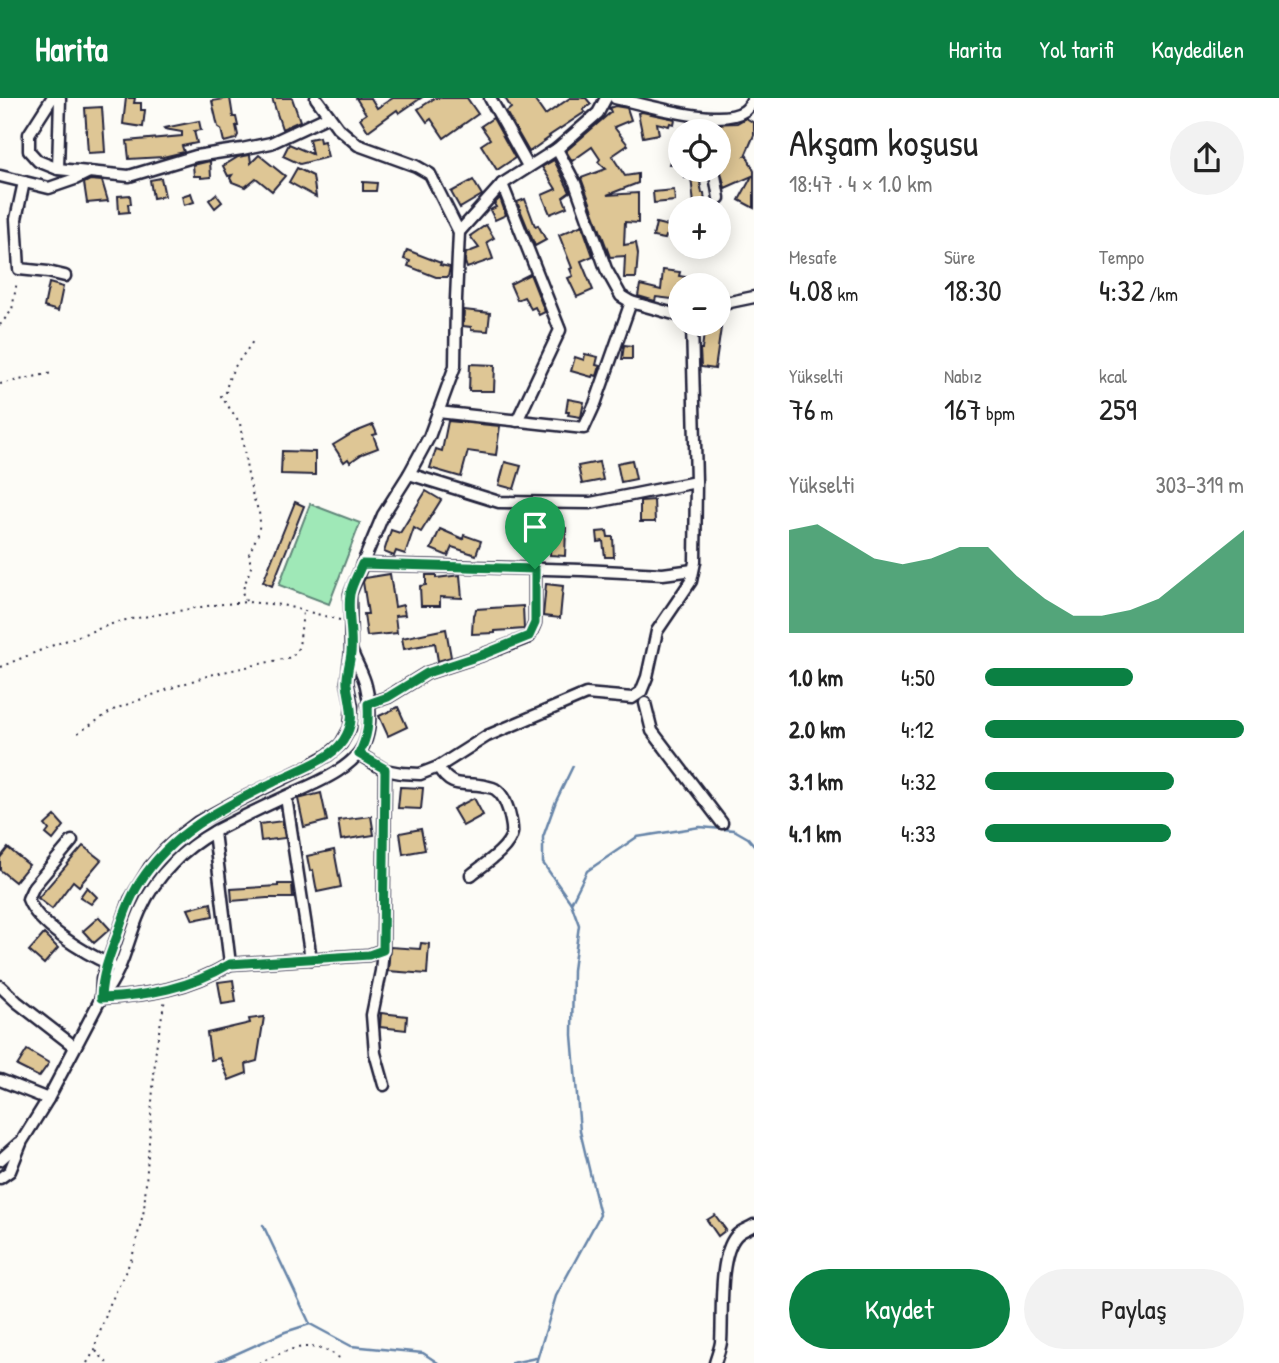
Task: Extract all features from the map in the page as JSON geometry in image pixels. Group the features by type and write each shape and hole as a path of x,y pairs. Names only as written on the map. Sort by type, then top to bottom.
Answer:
{"street":[{"path":"51,98 29,134 29,151 38,161 58,169 129,176 196,156 271,143 329,116"},
{"path":"58,169 60,98"},
{"path":"101,998 102,979 130,900 150,867 165,850 198,822 328,755 341,744 350,728 352,706 347,682 351,652 350,594 383,515 429,438 455,366 459,232 430,174 416,166 358,145 338,128 316,98"},
{"path":"490,98 528,166"},
{"path":"459,232 502,184 557,149 598,113 606,98"},
{"path":"615,98 702,117 732,117 747,110 754,98"},
{"path":"744,98 747,110"},
{"path":"557,149 575,183 606,269 621,296 631,302 668,312"},
{"path":"0,176 49,188 90,172"},
{"path":"24,182 16,219 19,269 65,276"},
{"path":"502,184 560,330 517,421"},
{"path":"731,302 754,297"},
{"path":"439,412 584,428 631,302"},
{"path":"637,695 647,677 657,631 691,581 695,562 696,482 691,336"},
{"path":"409,474 499,502 591,503 696,482"},
{"path":"362,564 663,575 693,570"},
{"path":"368,704 388,697 427,673 529,636 535,623 535,569"},
{"path":"0,1178 10,1171 22,1141 48,1100 101,998 112,984 139,913 158,880 196,843 327,777 359,754 366,740 368,704 366,685 351,652"},
{"path":"359,754 385,769 420,774 438,767 487,736 586,694 637,695 645,703 652,731 722,823"},
{"path":"438,767 452,783 494,788 504,797 510,815 513,832 507,844 471,875"},
{"path":"384,1085 374,1053 372,1015 383,950 385,769"},
{"path":"286,797 311,959"},
{"path":"214,832 230,964"},
{"path":"72,841 34,886 28,899 31,907 56,933 107,964 120,968"},
{"path":"101,998 166,991 211,976 230,964 369,955 383,950"},
{"path":"0,986 75,1047"},
{"path":"0,1080 48,1100"},
{"path":"0,1160 22,1141"},
{"path":"715,1363 720,1345 723,1278 729,1246 738,1233 754,1225"}],"path":[{"path":"0,325 12,310 19,269"},
{"path":"247,602 243,592 251,566 249,554 258,534 259,512 247,470 240,423 221,396 226,393 231,373 253,341"},
{"path":"0,384 52,373"},
{"path":"0,667 120,621 213,605 247,602 282,605 351,623"},
{"path":"78,733 115,709 174,687 210,675 292,657 299,647 303,611"},
{"path":"87,1363 95,1350 110,1304 132,1258 144,1210 156,1048 166,991"},
{"path":"259,1363 293,1348 324,1348 338,1356 340,1363"},
{"path":"95,1350 107,1363"}],"green space":[{"path":"310,504 360,523 329,604 279,585"}],"building":[{"path":"126,98 135,98 134,103 141,103 141,110 145,110 143,127 123,124"},
{"path":"230,98 238,135 236,139 224,142 212,101"},
{"path":"272,98 292,98 300,121 282,129"},
{"path":"356,98 371,98 377,108 393,98 421,98 399,113 397,110 368,131 360,118 366,114"},
{"path":"435,98 467,98 478,114 444,138 431,119 427,122 418,109"},
{"path":"505,98 533,98 545,115 570,98 586,98 591,104 583,110 585,112 529,152 506,112 511,108"},
{"path":"102,107 105,152 88,153 85,108"},
{"path":"609,108 627,108 631,120 614,127 628,145 612,156 625,176 638,174 638,183 607,195 638,193 638,223 625,222 624,245 636,243 636,278 624,278 625,256 610,257 581,178 606,169 598,162 600,159 592,147 572,161 566,151 611,112"},
{"path":"638,113 675,119 668,119 668,126 657,123 659,134 643,137"},
{"path":"493,118 515,158 497,170 481,145 490,139 481,126"},
{"path":"746,118 754,123 754,135 745,156 754,171 754,208 739,200 752,176 725,188 723,182 731,182 731,123"},
{"path":"199,121 201,130 194,131 197,143 182,146 184,152 163,157 129,159 127,141 182,136 182,132 164,128"},
{"path":"319,137 320,142 324,141 328,157 300,164 283,156 289,144 312,154 309,139"},
{"path":"250,155 251,163 259,155 285,176 272,191 256,178 245,187 232,182 232,175 228,176 223,166 238,157"},
{"path":"554,160 570,192 563,197 567,207 550,214 542,195 556,189 542,167"},
{"path":"210,161 211,177 194,176 193,165"},
{"path":"297,168 313,176 316,197 289,182"},
{"path":"161,178 165,196 153,198 150,180"},
{"path":"90,180 102,181 108,201 87,203 84,183"},
{"path":"473,180 482,195 460,208 451,192"},
{"path":"363,182 377,183 376,191 363,191"},
{"path":"692,182 700,182 704,196 693,196"},
{"path":"674,190 675,196 668,196 668,202 654,203 653,192"},
{"path":"191,193 194,202 184,205 182,196"},
{"path":"216,194 222,202 215,208 209,200"},
{"path":"130,195 129,212 119,213 118,196"},
{"path":"500,198 506,215 495,220 490,210 496,207 494,204"},
{"path":"525,199 535,226 538,225 546,240 535,246 517,202"},
{"path":"656,223 668,226 668,237 665,239 653,237"},
{"path":"486,225 494,238 487,242 493,259 467,268 466,253 479,248 470,236"},
{"path":"582,225 593,256 581,261 593,290 577,297 568,278 573,276 570,269 572,268 559,235"},
{"path":"407,250 450,267 448,277 436,277 408,266 410,261 404,259"},
{"path":"663,270 680,272 668,273 668,298 656,297 655,301 638,296 640,285 661,290"},
{"path":"530,274 545,312 539,315 535,307 531,309 524,297 517,300 510,284"},
{"path":"49,283 63,287 58,311 44,307"},
{"path":"464,310 490,313 488,331 471,330 471,327 463,326"},
{"path":"704,336 720,336 715,369 701,367"},
{"path":"624,345 632,346 632,359 622,359"},
{"path":"585,354 598,357 596,365 600,366 597,376 571,371 575,357 584,360"},
{"path":"470,364 495,365 494,391 469,391"},
{"path":"568,399 584,402 581,417 568,415"},
{"path":"448,421 500,426 496,455 468,451 461,477 430,468 436,449 442,451"},
{"path":"373,425 377,434 373,435 378,448 350,462 348,459 344,462 333,445"},
{"path":"282,451 315,452 315,475 281,474"},
{"path":"632,460 636,479 621,482 617,463"},
{"path":"505,462 521,466 514,489 499,485"},
{"path":"599,462 603,480 582,484 578,466"},
{"path":"426,491 441,500 421,532 414,528 405,554 396,551 394,556 384,552 391,530 400,533"},
{"path":"654,500 655,522 640,522 640,501"},
{"path":"295,502 304,506 272,586 263,582"},
{"path":"557,528 566,528 565,556 550,555 551,537 556,537"},
{"path":"440,529 463,539 464,535 481,541 476,555 452,547 448,556 431,549"},
{"path":"607,531 608,537 613,537 614,557 605,557 603,541 598,542 597,532"},
{"path":"390,574 395,607 403,605 405,615 395,616 397,633 367,636 364,614 368,614 363,582 365,578"},
{"path":"426,575 436,575 436,578 460,575 462,598 440,597 440,606 421,606 420,586 426,585"},
{"path":"546,584 563,586 560,618 543,616"},
{"path":"523,606 524,629 472,634 476,609"},
{"path":"446,629 451,657 438,661 435,643 404,649 402,638"},
{"path":"398,707 407,727 388,736 379,716"},
{"path":"400,787 423,788 421,809 398,808"},
{"path":"321,793 327,821 304,827 298,799"},
{"path":"474,798 483,815 463,826 453,809"},
{"path":"55,816 64,826 53,840 46,834 49,830 45,825"},
{"path":"371,816 374,835 341,840 338,820"},
{"path":"282,821 285,838 261,841 259,824"},
{"path":"421,829 425,850 403,854 400,833"},
{"path":"83,846 101,860 79,886 73,881 52,909 38,898"},
{"path":"8,848 29,865 15,882 0,870 0,858"},
{"path":"334,850 341,887 317,892 307,856"},
{"path":"292,884 293,898 232,901 231,889"},
{"path":"87,887 97,897 91,904 80,897"},
{"path":"211,903 213,916 193,920 188,909"},
{"path":"99,917 110,929 94,943 83,931"},
{"path":"44,934 58,948 44,964 29,951"},
{"path":"421,943 429,944 427,974 388,971 390,947 420,949"},
{"path":"233,980 236,1002 222,1004 218,982"},
{"path":"381,1013 407,1016 406,1030 380,1027"},
{"path":"264,1017 257,1061 246,1064 247,1073 229,1080 220,1058 211,1060 207,1033 250,1023 249,1019"},
{"path":"27,1050 49,1063 39,1077 17,1066"},
{"path":"715,1215 726,1230 718,1236 707,1220"}],"waterway":[{"path":"536,1363 556,1296 600,1215 580,1131 572,1035 573,970 579,925 571,903 543,863 543,837 573,766"},
{"path":"571,903 587,871 637,837 700,827 734,830 754,845"},
{"path":"263,1225 310,1324 351,1346 423,1353 438,1363"},
{"path":"216,1363 285,1332 310,1324"},
{"path":"512,1363 536,1358"}],"route":[{"path":"362,564 535,569 535,623 529,636 427,673 388,697 368,704 366,740 359,754 385,769 383,950 369,955 230,964 211,976 166,991 101,998 102,979 130,900 150,867 165,850 198,822 307,767 341,744 350,728 352,706 347,682 351,652 350,594 362,564"}]}
